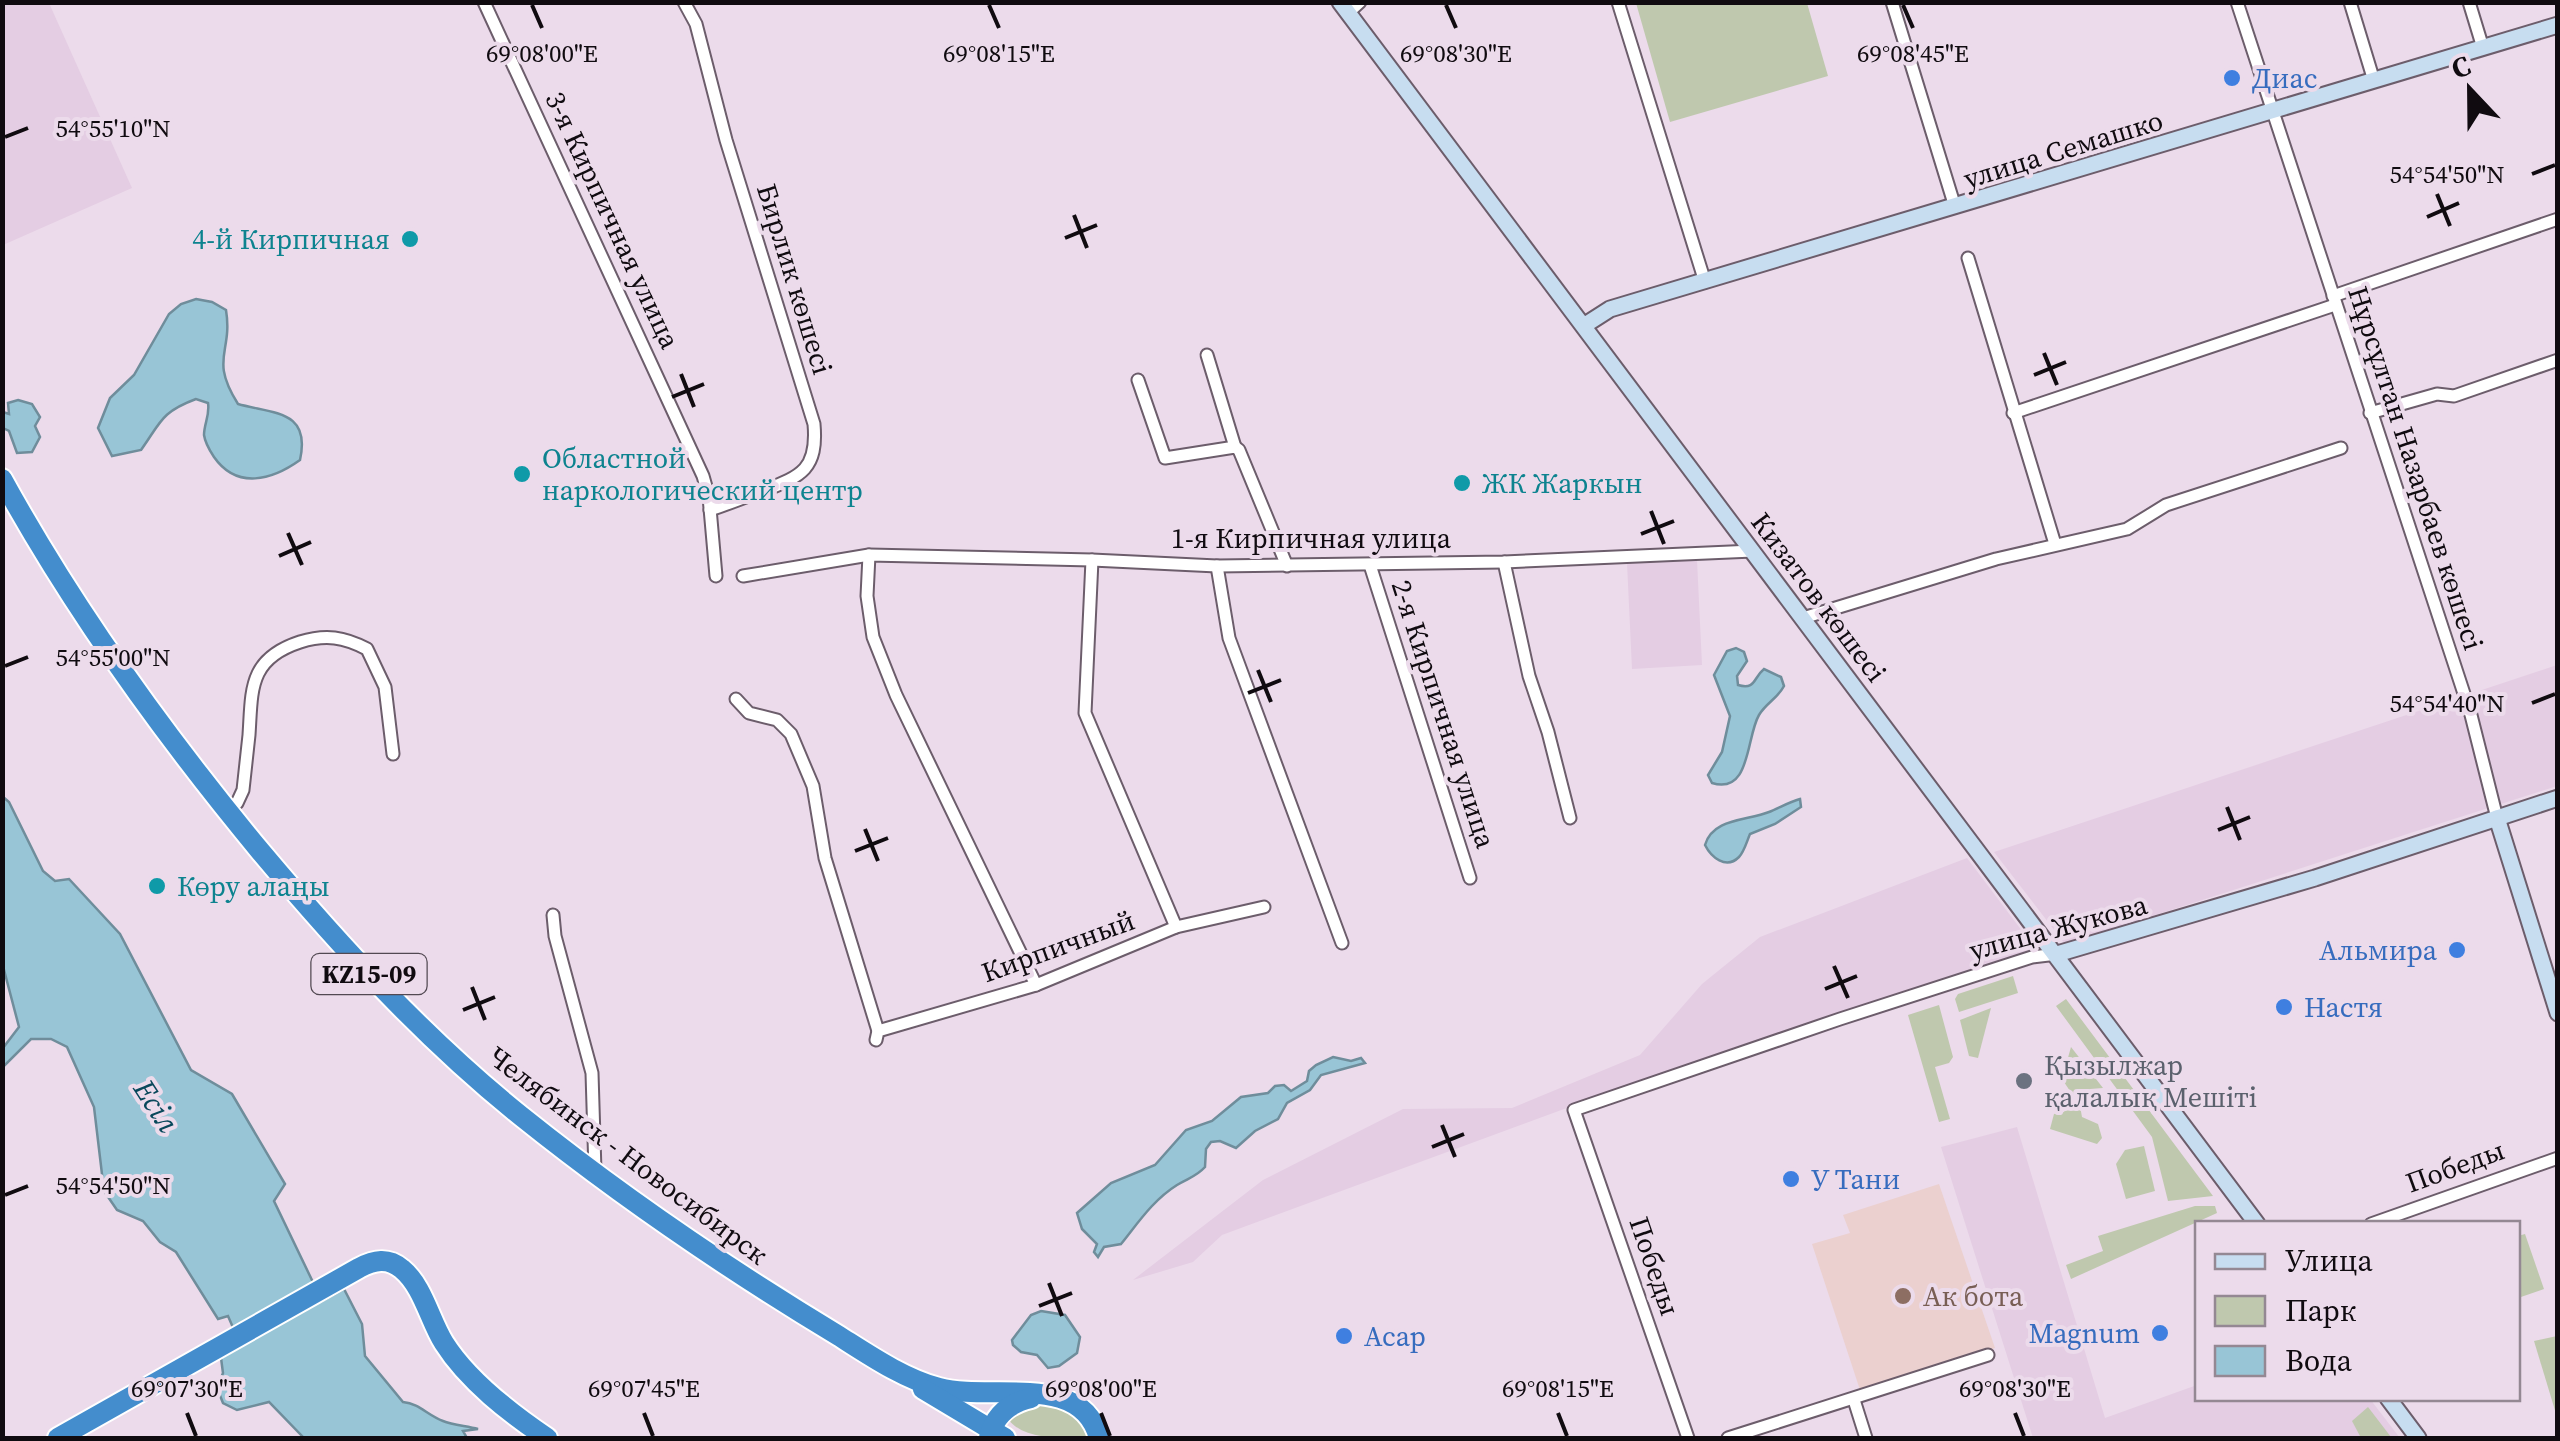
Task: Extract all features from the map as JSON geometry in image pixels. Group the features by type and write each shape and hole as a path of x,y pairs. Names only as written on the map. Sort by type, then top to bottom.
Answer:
{"highway":[{"name":"Челябинск - Новосибирск","path":"2,479 79,607 178,750 316,917 457,1060 521,1116 710,1256 858,1348 937,1388 979,1395 1050,1395"},
{"path":"58,1438 359,1268 380,1260 404,1270 446,1347 465,1370 547,1438"},
{"name":"KZ15-09","path":"858,1348 999,1436"},
{"path":"999,1436 998,1416 1010,1406 1050,1395 1082,1408 1099,1438"}],"main road":[{"name":"Кизатов көшесі","path":"1349,6 2255,1221"},
{"name":"улица Семашко","path":"1584,324 1610,310 2558,25"},
{"name":"улица Жукова","path":"2058,954 2315,878 2558,798"},
{"name":"Нұрсұлтан Назарбаев көшесі","path":"2497,818 2558,1012"},
{"path":"2390,1401 2418,1438"}],"street":[{"name":"3-я Кирпичная улица","path":"484,2 703,476 716,576"},
{"name":"Бирлик көшесі","path":"684,2 696,24 726,140 814,424 815,439 808,466 797,478 710,510"},
{"path":"1618,2 1705,282"},
{"path":"1892,2 1956,207"},
{"name":"Нұрсұлтан Назарбаев көшесі","path":"2237,2 2471,715 2497,818"},
{"path":"2350,2 2374,80"},
{"path":"2469,2 2483,48"},
{"path":"2013,412 2558,219"},
{"path":"1968,258 2055,544"},
{"path":"1207,355 1235,446 1287,566"},
{"path":"2370,413 2437,394 2454,396 2558,360"},
{"path":"1138,380 1165,458 1235,446"},
{"path":"1803,618 2055,544 2127,529 2166,506 2341,448"},
{"name":"1-я Кирпичная улица","path":"743,576 869,555 1287,566 1753,552"},
{"path":"869,555 867,596 874,637 900,704 1036,985"},
{"path":"1092,560 1085,713 1176,927"},
{"path":"1504,562 1529,676 1570,818"},
{"name":"2-я Кирпичная улица","path":"1370,565 1470,878"},
{"path":"1217,566 1232,648 1342,943"},
{"path":"228,811 237,803 242,790 249,704 258,672 269,657 302,641 341,636 367,649 385,687 393,754"},
{"name":"Кирпичный","path":"736,699 749,713 777,720 792,734 813,786 825,858 877,1036 1036,985 1176,927 1264,907"},
{"path":"553,915 555,936 592,1073 595,1171"},
{"name":"улица Жукова","path":"1574,1110 1850,1015 2032,958 2058,954"},
{"name":"Победы","path":"1574,1110 1688,1438"},
{"name":"Победы","path":"2380,1221 2558,1158"},
{"path":"1728,1438 1988,1355"},
{"path":"1854,1400 1866,1438"}],"shaded area":[{"path":"3,2 49,3 132,188 3,245"},
{"path":"1697,560 1702,665 1632,669 1627,563"},
{"path":"2557,665 2557,786 2065,944 1994,852"},
{"path":"1967,858 2035,948 1651,1077 1222,1235 1193,1262 1133,1280 1263,1180 1403,1109 1512,1108 1640,1055 1702,984 1760,937"},
{"path":"2017,1127 2105,1418 2195,1386 2195,1401 2372,1401 2400,1438 2033,1438 1941,1147"},
{"name":"Ак бота","path":"1939,1184 1995,1348 1861,1393 1812,1244 1850,1233 1843,1215"}],"green space":[{"path":"1636,3 1807,3 1828,76 1670,122"},
{"path":"2013,976 2018,993 1959,1012 1955,999 1958,994"},
{"path":"2066,999 2213,1196 2168,1201 2152,1137 2056,1006"},
{"path":"1939,1005 1953,1057 1949,1063 1935,1067 1950,1119 1939,1122 1908,1015"},
{"path":"1991,1008 1978,1058 1969,1056 1960,1020"},
{"path":"2071,1047 2103,1088 2090,1089 2083,1097 2072,1094 2062,1079"},
{"path":"2069,1104 2080,1106 2082,1117 2098,1124 2102,1138 2097,1144 2050,1129 2054,1114 2064,1112"},
{"path":"2144,1146 2155,1191 2126,1199 2116,1164 2125,1150"},
{"path":"2195,1206 2215,1206 2217,1213 2071,1279 2066,1265 2103,1251 2098,1236"},
{"path":"2525,1234 2544,1289 2520,1297 2520,1235"},
{"path":"2558,1336 2557,1417 2534,1341"},
{"path":"1038,1401 1076,1413 1092,1438 1034,1435 1008,1419"},
{"path":"2368,1407 2391,1437 2361,1438 2352,1421"}],"water":[{"path":"196,299 226,310 223,365 229,389 238,404 287,417 300,432 300,460 278,473 244,478 223,467 212,455 205,438 208,403 196,399 168,413 141,450 112,456 98,428 110,398 134,375 169,314"},
{"path":"18,400 32,404 40,417 35,426 40,437 32,452 17,453 9,431 3,428 3,412 9,414 8,403"},
{"path":"1736,648 1744,652 1747,661 1737,676 1738,685 1751,685 1764,669 1781,677 1784,686 1759,715 1741,773 1734,781 1712,783 1708,775 1722,752 1730,716 1714,675 1727,651"},
{"name":"Есіл","path":"2,796 9,802 43,871 55,881 69,879 120,934 191,1070 232,1094 285,1184 274,1201 322,1301 344,1289 362,1324 365,1356 403,1402 443,1421 478,1429 463,1431 467,1438 304,1438 269,1402 237,1410 223,1403 217,1388 223,1373 221,1358 241,1346 228,1316 218,1319 176,1252 160,1242 143,1221 117,1210 104,1191 94,1107 67,1047 51,1039 31,1039 3,1067 3,1048 19,1027 3,966"},
{"path":"1800,799 1801,807 1750,834 1734,861 1719,860 1705,845 1709,836 1723,825"},
{"path":"1333,1057 1351,1061 1361,1058 1365,1063 1321,1075 1310,1090 1287,1103 1278,1119 1255,1131 1236,1148 1220,1141 1211,1142 1206,1149 1205,1167 1161,1198 1121,1244 1104,1247 1098,1257 1094,1252 1097,1244 1082,1229 1077,1213 1111,1183 1155,1165 1186,1130 1212,1121 1241,1097 1268,1093 1275,1086 1284,1085 1291,1091 1307,1081 1309,1071 1316,1065"},
{"path":"1041,1311 1065,1315 1080,1337 1077,1353 1059,1366 1048,1368 1037,1355 1021,1352 1013,1345 1012,1340 1031,1315"}],"place":[{"name":"Диас","path":"2232,78"},
{"name":"4-й Кирпичная","path":"410,239"},
{"name":"Областной наркологический центр","path":"522,474"},
{"name":"ЖК Жаркын","path":"1462,483"},
{"name":"Көру алаңы","path":"157,886"},
{"name":"Альмира","path":"2457,950"},
{"name":"Настя","path":"2284,1007"},
{"name":"Қызылжар қалалық Мешіті","path":"2024,1081"},
{"name":"У Тани","path":"1791,1179"},
{"name":"Ак бота","path":"1903,1296"},
{"name":"Magnum","path":"2160,1333"},
{"name":"Асар","path":"1344,1336"}]}
